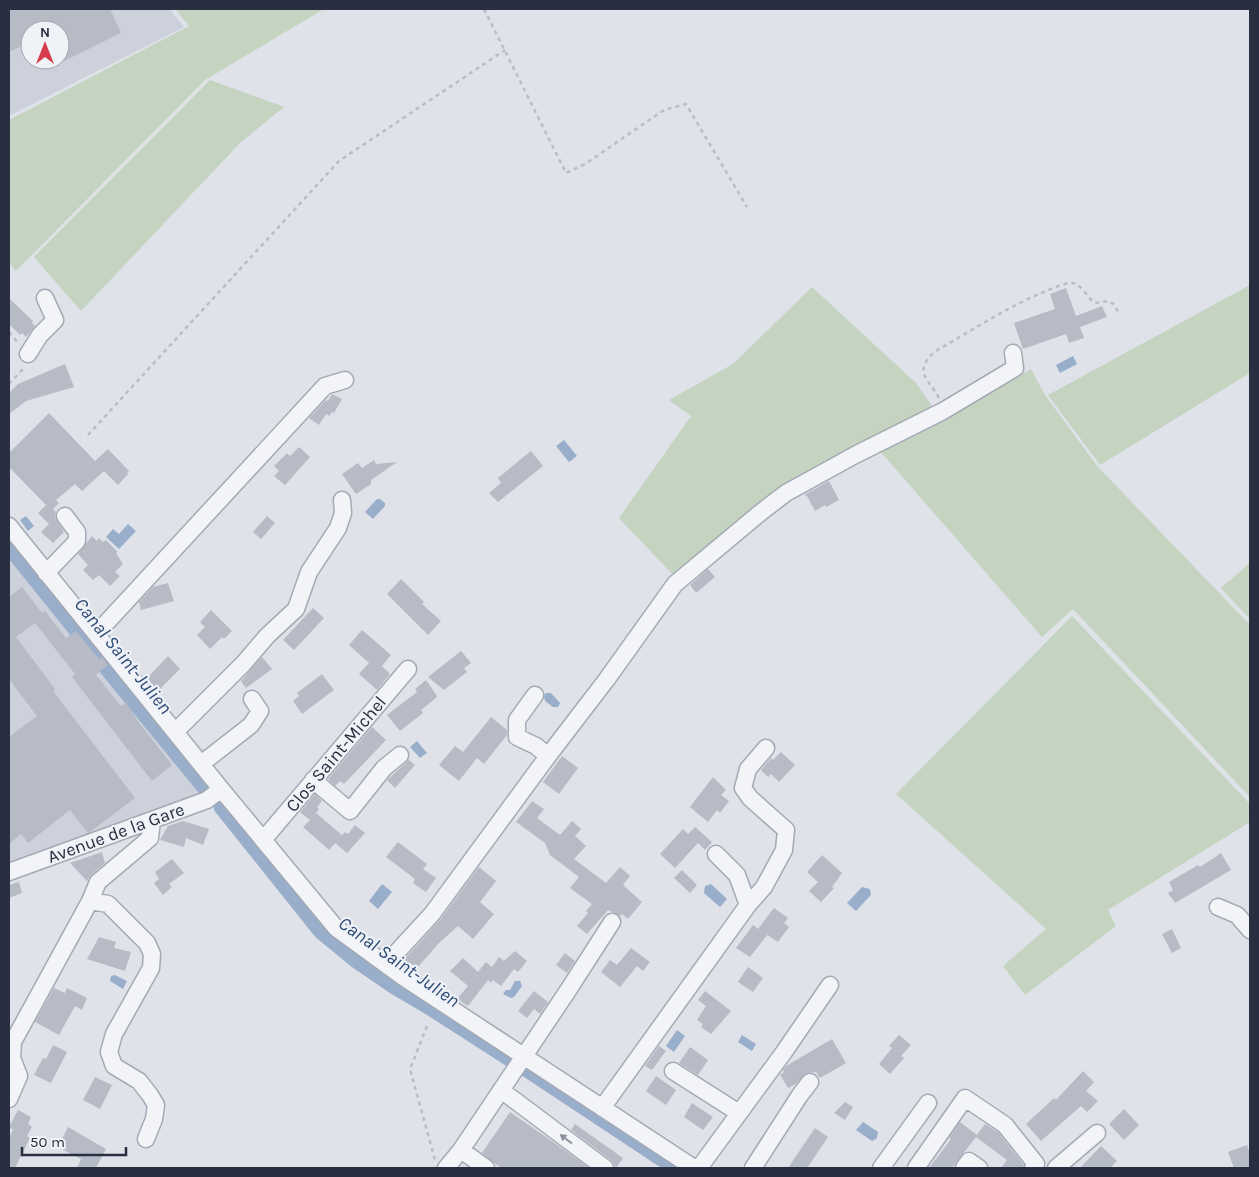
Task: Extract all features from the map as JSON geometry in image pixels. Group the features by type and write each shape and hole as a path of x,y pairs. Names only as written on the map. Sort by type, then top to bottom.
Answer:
{"street":[{"path":"28,354 40,335 55,320 45,298"},
{"path":"386,964 432,914 607,679 675,584 786,493 855,455 942,412 1015,368 1013,353"},
{"path":"96,634 325,386 345,380"},
{"path":"175,732 244,663 267,636 296,609 309,572 338,528 344,513 342,500"},
{"path":"46,573 78,540 78,532 65,516"},
{"path":"9,526 336,928 519,1062 602,1108 694,1168"},
{"name":"Clos Saint-Michel","path":"263,840 408,669"},
{"path":"535,695 517,720 517,737 536,746 548,756"},
{"path":"201,764 251,725 260,711 252,699"},
{"path":"602,1108 748,905 764,887 784,850 786,830 750,798 743,788 748,769 766,748"},
{"path":"313,780 350,811 384,768 400,755"},
{"name":"Avenue de la Gare","path":"9,872 207,800 221,789"},
{"path":"9,1099 19,1076 12,1058 13,1042 90,901 98,882 150,838 152,820"},
{"path":"716,854 738,875 748,905"},
{"path":"90,901 108,904 147,943 152,954 151,968 114,1034 108,1052 114,1066 139,1081 156,1106 154,1119 146,1139"},
{"path":"1218,907 1237,915 1250,930"},
{"path":"446,1168 461,1150 612,922"},
{"path":"699,1168 784,1052 830,985"},
{"path":"673,1071 739,1113"},
{"path":"753,1168 810,1082"},
{"path":"501,1090 605,1168"},
{"path":"917,1168 965,1098 1005,1125 1036,1167"},
{"path":"881,1168 928,1103"},
{"path":"1056,1168 1097,1133"},
{"path":"461,1150 486,1168"},
{"path":"964,1168 969,1161 979,1168"}],"path":[{"path":"484,9 566,173 585,164 664,110 686,104 748,207"},
{"path":"88,435 339,161 504,50"},
{"path":"942,412 941,402 925,377 923,370 926,360 934,352 1018,304 1061,285 1073,283 1080,286 1089,299 1095,303 1109,300 1115,305 1119,315"},
{"path":"427,1026 410,1069 437,1168"}],"shaded area":[{"path":"9,9 173,9 171,11 184,27 9,116"},
{"path":"9,555 203,795 9,866"}],"green space":[{"path":"324,9 205,80 16,271 9,263 9,120 189,26 176,10"},
{"path":"210,80 284,107 241,142 81,311 34,257"},
{"path":"1250,285 1250,373 1100,465 1048,395"},
{"path":"812,287 916,383 932,406 775,493 677,579 619,518 691,416 669,400 733,364"},
{"path":"1031,369 1045,395 1098,467 1250,625 1250,797 1073,609 1042,637 879,450"},
{"path":"1250,563 1250,619 1221,588"},
{"path":"1072,616 1250,804 1250,822 1108,910 1116,926 1025,995 1003,966 1046,929 896,794"}],"water":[{"path":"1073,356 1077,364 1060,373 1056,365"},
{"path":"564,440 577,456 569,462 556,446"},
{"path":"377,499 385,503 385,506 373,519 365,512"},
{"path":"26,516 34,526 28,531 20,520"},
{"path":"128,524 136,531 119,549 106,537 113,529 119,534"},
{"path":"546,693 551,693 560,703 558,707 553,707 545,701 544,696"},
{"path":"417,741 427,753 420,758 410,747"},
{"path":"382,884 392,892 378,909 369,901"},
{"path":"711,884 727,899 720,907 704,893 705,886"},
{"path":"862,887 870,889 871,895 856,911 847,903"},
{"path":"115,975 127,981 123,989 110,981 111,976"},
{"path":"515,981 520,981 522,986 514,997 511,998 503,994 506,990 510,990"},
{"path":"677,1030 685,1036 674,1052 666,1046"},
{"path":"742,1035 756,1044 752,1051 738,1042"},
{"path":"863,1122 878,1132 877,1138 872,1141 856,1130"}],"building":[{"path":"9,9 110,9 121,33 70,58 70,20 20,20 20,47 9,52"},
{"path":"1066,288 1076,316 1102,306 1107,317 1080,327 1084,338 1069,343 1066,334 1023,349 1014,323 1055,309 1050,294"},
{"path":"9,298 33,321 32,323 35,326 26,337 22,333 20,335 9,324"},
{"path":"65,364 74,387 26,401 9,414 9,393 18,384"},
{"path":"332,394 342,399 334,413 332,412 329,416 326,414 319,425 309,418 326,400 328,401"},
{"path":"49,413 95,461 108,449 129,471 118,485 104,471 82,491 75,484 56,500 59,503 53,509 56,512 55,518 64,532 53,543 41,532 49,524 38,513 46,505 9,467 9,453"},
{"path":"299,447 310,457 285,485 274,476 279,471 274,466 287,453 290,456"},
{"path":"531,451 543,466 498,502 489,493 501,483 498,478"},
{"path":"374,460 376,464 397,462 371,480 371,484 356,494 342,474 358,463 362,468"},
{"path":"829,481 839,500 815,511 807,496 804,495"},
{"path":"267,516 275,523 261,539 253,532"},
{"path":"92,536 97,541 99,538 103,542 106,540 118,552 116,553 123,564 115,572 120,576 110,586 99,575 93,580 83,570 88,565 78,554"},
{"path":"708,569 715,577 696,593 690,585"},
{"path":"401,579 424,602 422,604 441,621 428,635 387,594"},
{"path":"168,583 174,601 141,610 139,602 153,587"},
{"path":"22,587 42,613 45,611 66,638 76,631 99,659 102,657 108,665 96,675 121,706 126,702 137,720 172,765 152,781 72,677 75,674 35,623 16,637 55,689 53,691 135,798 88,833 70,810 28,843 21,834 9,844 9,737 37,716 9,679 9,597"},
{"path":"313,608 324,618 294,650 283,640"},
{"path":"211,610 232,631 224,639 222,637 210,649 197,635 205,627 200,622"},
{"path":"362,630 391,655 382,666 390,674 377,690 359,674 369,663 349,645"},
{"path":"461,651 471,663 464,668 467,672 444,690 428,677"},
{"path":"168,656 180,669 158,691 147,678"},
{"path":"262,657 272,669 246,688 241,681"},
{"path":"322,674 334,690 302,714 293,701 299,696 297,693"},
{"path":"426,680 437,696 436,698 421,710 423,713 400,731 387,715 417,692 415,689"},
{"path":"491,717 507,730 507,735 484,764 477,758 459,781 439,765 455,746 463,752"},
{"path":"372,727 386,740 344,784 340,781 335,786 328,779"},
{"path":"781,752 795,765 779,782 771,774 768,777 761,770 771,758 773,760"},
{"path":"562,756 578,768 559,794 543,782"},
{"path":"409,760 415,765 395,788 387,780"},
{"path":"713,777 726,790 721,795 729,801 720,813 717,810 708,822 690,807"},
{"path":"315,794 322,801 317,807 319,809 310,820 300,812"},
{"path":"532,801 544,809 537,818 560,835 572,821 581,829 575,836 586,846 574,859 606,883 620,867 630,876 623,885 642,902 628,919 622,914 620,916 608,910 587,934 577,926 588,913 586,911 592,904 570,888 579,877 550,855 545,843 516,822"},
{"path":"316,813 342,835 329,850 303,827"},
{"path":"183,821 209,829 203,845 186,838 184,847 160,840 168,826"},
{"path":"355,825 365,833 347,853 335,843 345,832 348,834"},
{"path":"695,827 712,842 705,850 698,843 675,868 660,854 683,829 688,834"},
{"path":"398,842 427,864 423,869 436,878 426,892 413,883 415,879 386,857"},
{"path":"102,852 105,863 87,881 70,863"},
{"path":"1221,853 1231,870 1175,903 1168,893 1173,890 1169,882 1198,865 1200,867"},
{"path":"822,855 842,873 832,887 834,888 821,902 809,891 818,882 807,872"},
{"path":"172,859 184,873 169,884 172,887 163,895 154,883 159,879 155,872"},
{"path":"479,867 496,881 480,902 494,914 473,939 458,926 439,943 417,968 410,963 405,966 401,963 440,920"},
{"path":"682,870 697,885 690,893 674,878"},
{"path":"19,882 22,893 9,898 9,885"},
{"path":"774,908 788,918 784,923 789,927 778,942 767,935 750,957 736,948 753,925 758,929"},
{"path":"1172,929 1181,948 1172,953 1162,934"},
{"path":"99,937 116,942 114,948 131,952 125,971 87,959"},
{"path":"631,948 650,962 643,971 637,966 620,987 601,972 610,960 617,965"},
{"path":"515,951 527,961 518,972 514,969 501,986 493,980 491,983 488,980 468,1006 457,999 468,986 450,971 463,958 478,972 486,962 492,967 499,957 504,961"},
{"path":"565,953 575,961 567,973 556,965"},
{"path":"748,967 763,978 753,992 738,982"},
{"path":"54,988 65,993 67,988 87,998 82,1010 75,1006 59,1035 35,1022"},
{"path":"534,991 548,1002 540,1014 534,1009 527,1018 518,1011"},
{"path":"705,991 731,1011 711,1034 701,1027 703,1024 697,1020 706,1006 698,1000"},
{"path":"899,1035 911,1045 901,1056 904,1058 890,1074 879,1064 892,1048 889,1046"},
{"path":"832,1039 846,1063 820,1078 816,1072 806,1073 796,1084 788,1088 780,1075 784,1072 783,1070 786,1066"},
{"path":"53,1045 67,1052 51,1083 34,1075 43,1058 46,1059"},
{"path":"659,1046 666,1051 652,1070 645,1066"},
{"path":"690,1047 708,1060 698,1075 679,1063"},
{"path":"1083,1071 1094,1082 1086,1091 1098,1101 1087,1112 1081,1106 1041,1141 1026,1124 1054,1098 1056,1100"},
{"path":"656,1076 676,1090 666,1105 646,1091"},
{"path":"95,1077 112,1085 100,1109 83,1100"},
{"path":"845,1102 853,1107 845,1120 834,1113"},
{"path":"692,1103 713,1117 703,1130 684,1117"},
{"path":"1124,1109 1139,1125 1124,1140 1109,1124"},
{"path":"18,1110 31,1117 28,1124 32,1127 27,1136 30,1138 15,1168 9,1168 9,1138 13,1130 9,1127"},
{"path":"510,1112 589,1168 502,1168 494,1163 482,1153"},
{"path":"960,1122 977,1135 985,1124 998,1132 1024,1165 1023,1168 1001,1168 1007,1160 976,1137 952,1168 929,1168 951,1139 949,1138"},
{"path":"575,1124 623,1158 616,1168 611,1160 571,1130"},
{"path":"68,1127 106,1149 96,1168 77,1168 81,1159 58,1147"},
{"path":"815,1128 828,1137 807,1168 788,1168"},
{"path":"1247,1145 1250,1154 1250,1168 1234,1168 1228,1152"},
{"path":"1101,1146 1117,1161 1110,1168 1080,1168"}],"waterway":[{"name":"Canal Saint-Julien","path":"9,547 207,791"},
{"name":"Canal Saint-Julien","path":"221,807 321,932 355,960 393,986 514,1062"},
{"name":"Canal Saint-Julien","path":"524,1068 675,1168"}]}
